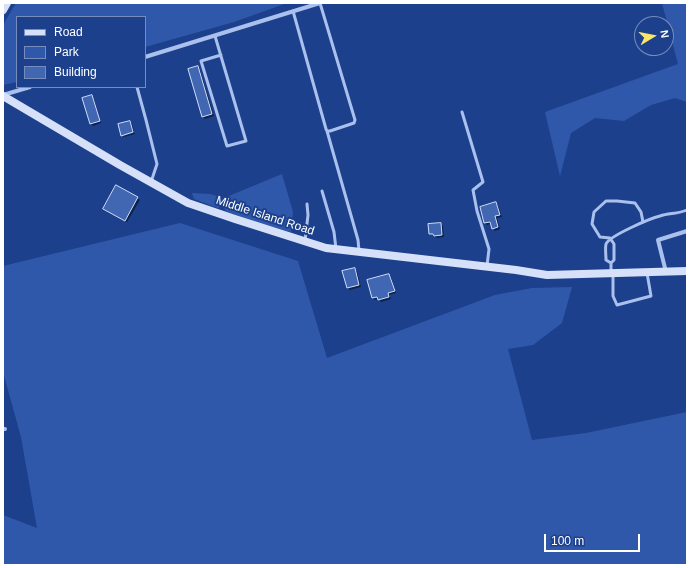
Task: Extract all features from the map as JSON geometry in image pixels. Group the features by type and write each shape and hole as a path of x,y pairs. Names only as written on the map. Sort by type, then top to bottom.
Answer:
{"street":[{"path":"3,10 7,3"},
{"path":"146,57 320,3"},
{"path":"3,96 27,88"},
{"name":"Middle Island Road","path":"3,96 188,203 326,248 488,266 547,275 666,272"},
{"path":"687,231 658,240 666,272 687,271"}],"lane":[{"path":"320,3 354,120 354,123 327,131"},
{"path":"293,11 358,240 359,252"},
{"path":"215,36 221,55 246,141 227,146 202,61 221,55"},
{"path":"137,88 156,164 151,182"},
{"path":"462,112 483,182 473,190 477,211 489,249 488,266"},
{"path":"322,191 334,232 336,249"},
{"path":"610,238 600,237 592,224 594,212 606,201 635,203 641,212 643,222"},
{"path":"304,241 308,215 307,204"},
{"path":"611,262 606,260 606,244 610,238 661,215 675,214 687,210"},
{"path":"610,238 614,244 614,260 611,262 613,296 617,305 650,296 647,273"}],"green space":[{"path":"16,3 287,3 234,22 146,47 146,16 16,16 16,82 3,85 3,25"},
{"path":"662,3 687,3 687,102 675,98 651,105 624,121 595,118 571,133 560,176 545,112 678,64 674,49 674,16 665,16"},
{"path":"282,174 293,212 291,232 258,223 226,211 222,205 218,208 194,199 192,193 210,194 224,198"},
{"path":"180,223 298,261 327,358 495,295 532,288 572,287 562,323 533,345 508,349 532,440 586,433 687,412 687,565 3,565 3,515 37,528 21,437 3,372 3,266"}],"building":[{"path":"198,66 212,114 202,117 188,69"},
{"path":"92,95 100,121 90,124 82,98"},
{"path":"130,121 133,132 121,136 118,124"},
{"path":"116,185 138,197 125,221 103,209"},
{"path":"496,202 500,215 495,216 498,227 492,229 490,222 484,223 480,207"},
{"path":"441,223 442,235 434,236 433,234 429,234 428,224"},
{"path":"355,268 359,285 347,288 342,271"},
{"path":"389,274 395,291 388,293 389,297 378,300 377,297 372,298 367,280"}]}
